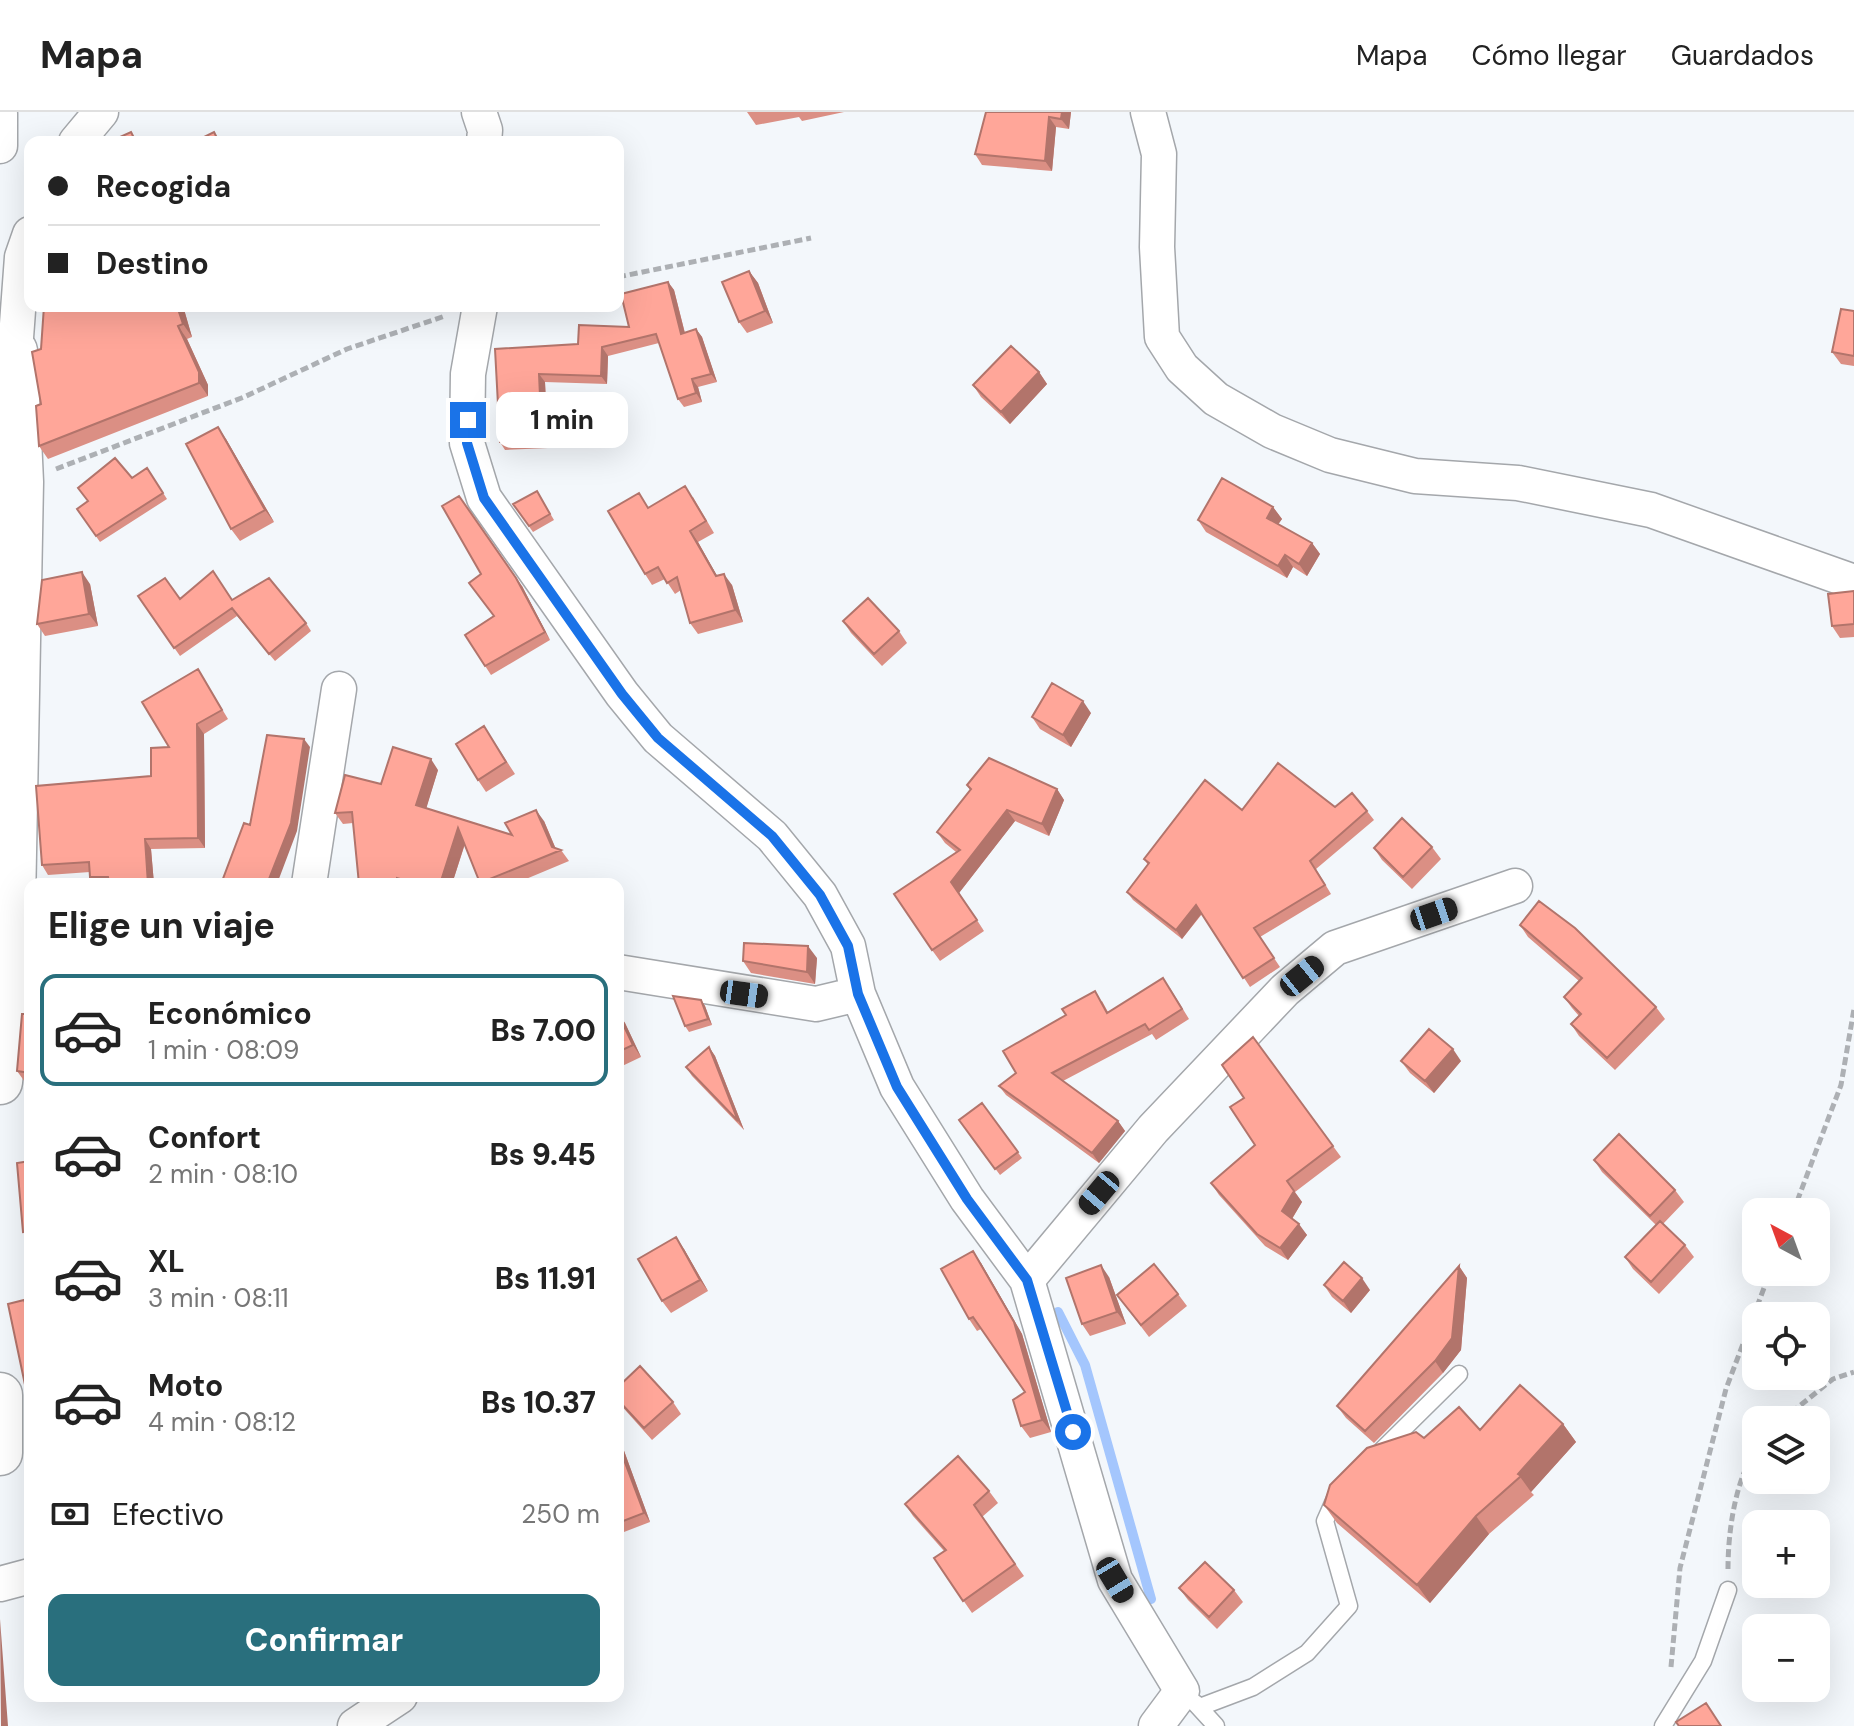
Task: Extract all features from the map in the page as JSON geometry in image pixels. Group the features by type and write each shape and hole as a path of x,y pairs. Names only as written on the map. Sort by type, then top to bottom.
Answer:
{"street":[{"path":"81,136 101,112"},
{"path":"479,112 484,136"},
{"path":"1148,112 1159,154 1157,247 1162,337 1182,368 1216,399 1272,431 1330,455 1415,476 1518,483 1651,510 1854,582"},
{"path":"0,114 0,146"},
{"path":"0,1082 21,958 21,482 5,344 24,251"},
{"path":"470,312 467,443 484,498 622,694 658,738 772,836 820,895 848,946 858,994 897,1087 967,1199 1027,1280 1115,1580 1191,1699 1156,1726"},
{"path":"310,878 339,689"},
{"path":"1027,1280 1153,1129 1285,990 1335,948 1515,886"},
{"path":"624,973 816,1004 858,994"},
{"path":"0,1395 0,1453"},
{"path":"0,1584 24,1578"},
{"path":"355,1726 391,1702"}],"lane":[{"path":"1368,1461 1391,1443 1459,1374"},
{"path":"1191,1699 1253,1687 1307,1653 1349,1606 1325,1521 1333,1498 1350,1478"},
{"path":"1665,1725 1703,1661 1728,1590"},
{"path":"1191,1699 1216,1726"}],"path":[{"path":"624,276 811,238"},
{"path":"21,482 244,397 347,349 458,312"},
{"path":"1798,1198 1841,1085 1854,1009"},
{"path":"1665,1725 1680,1568 1726,1389 1765,1286"},
{"path":"1799,1406 1833,1379 1854,1372"},
{"path":"1728,1590 1734,1502 1742,1476"}],"building":[{"path":"986,112 1062,112 1061,119 1049,117 1045,161 975,154"},
{"path":"749,271 765,311 739,322 722,282"},
{"path":"668,282 681,334 696,329 711,374 692,379 696,393 678,399 656,334 602,347 601,376 539,374 542,439 500,442 495,349 578,344 579,325 629,327 624,293"},
{"path":"1841,309 1854,311 1854,356 1832,352"},
{"path":"44,312 179,312 183,324 178,326 199,372 199,383 39,446 36,406 41,404 32,352 41,349"},
{"path":"1011,346 1039,372 1001,412 973,385"},
{"path":"218,427 265,510 231,529 186,444"},
{"path":"115,458 132,478 147,468 163,493 96,536 77,509 88,501 78,488"},
{"path":"1222,478 1273,507 1267,518 1312,543 1299,564 1285,555 1278,566 1198,520"},
{"path":"685,486 706,521 690,531 716,576 724,574 735,610 690,623 677,577 667,583 658,567 645,574 608,511 639,493 648,508"},
{"path":"537,491 550,514 529,526 513,504"},
{"path":"459,496 516,578 545,632 485,666 465,635 494,616 469,583 481,574 442,506"},
{"path":"213,571 232,600 269,578 306,623 269,654 232,608 174,648 138,596 165,578 180,599"},
{"path":"82,572 89,614 37,624 42,580"},
{"path":"1854,591 1854,624 1832,626 1828,594"},
{"path":"868,598 899,631 874,654 843,621"},
{"path":"198,669 222,710 197,724 198,838 145,839 148,878 90,877 89,862 42,865 36,786 151,776 151,748 169,747 142,702"},
{"path":"1052,683 1083,701 1063,735 1032,717"},
{"path":"484,726 506,762 478,780 456,744"},
{"path":"267,735 304,739 291,823 269,878 223,878 244,823 250,825"},
{"path":"393,747 431,759 416,805 512,835 505,823 536,810 552,847 561,850 492,878 478,878 458,828 442,878 358,878 352,812 335,813 345,775 381,784"},
{"path":"989,758 1057,789 1042,824 1007,810 951,882 977,920 932,950 894,894 960,850 937,832 971,789 967,785"},
{"path":"1278,763 1335,807 1352,793 1367,811 1310,861 1325,885 1254,928 1274,958 1243,978 1196,905 1176,930 1127,892 1149,863 1144,859 1205,780 1242,810"},
{"path":"1402,818 1432,847 1403,877 1374,848"},
{"path":"1539,901 1575,928 1656,1007 1607,1058 1571,1024 1581,1014 1564,997 1582,978 1520,925"},
{"path":"744,943 808,946 807,972 743,961"},
{"path":"1163,978 1182,1009 1149,1030 1145,1024 1052,1073 1118,1121 1092,1153 999,1086 1016,1073 1003,1051 1066,1015 1062,1009 1095,991 1107,1013"},
{"path":"673,996 701,1000 708,1019 685,1026"},
{"path":"22,1014 24,1014 24,1072 17,1071"},
{"path":"624,1026 633,1045 624,1049"},
{"path":"1429,1029 1453,1049 1425,1081 1401,1061"},
{"path":"1253,1037 1333,1146 1287,1181 1294,1191 1282,1211 1299,1224 1280,1248 1257,1234 1211,1183 1255,1145 1230,1107 1244,1098 1222,1065"},
{"path":"709,1047 738,1121 686,1067"},
{"path":"982,1103 1018,1152 995,1169 959,1120"},
{"path":"1619,1134 1675,1190 1650,1216 1594,1160"},
{"path":"24,1162 23,1232 17,1163"},
{"path":"1660,1221 1685,1245 1651,1282 1625,1257"},
{"path":"676,1237 700,1280 662,1301 638,1259"},
{"path":"973,1251 1014,1322 1042,1420 1021,1426 1013,1400 1025,1392 973,1317 969,1319 941,1269"},
{"path":"1344,1262 1362,1278 1343,1301 1324,1285"},
{"path":"1154,1264 1178,1294 1141,1325 1117,1295"},
{"path":"1101,1265 1117,1312 1082,1324 1066,1278"},
{"path":"1459,1266 1452,1338 1435,1361 1365,1431 1337,1406"},
{"path":"24,1300 24,1380 8,1304"},
{"path":"640,1366 673,1402 644,1428 624,1406 624,1381"},
{"path":"1520,1385 1563,1424 1518,1474 1521,1476 1476,1516 1417,1585 1324,1505 1330,1485 1367,1448 1416,1432 1424,1438 1459,1407 1480,1430"},
{"path":"958,1456 989,1491 974,1505 1015,1564 963,1601 934,1558 946,1550 905,1504"},
{"path":"624,1460 644,1513 624,1521"},
{"path":"1205,1562 1234,1590 1209,1617 1179,1588"},
{"path":"1706,1703 1721,1726 1679,1726 1676,1722"}],"waterway":[{"path":"1058,1312 1085,1365 1151,1599"}],"route":[{"path":"468,420 467,443 484,498 622,694 658,738 700,778 772,836 820,895 848,946 858,994 897,1087 967,1199 1027,1280 1073,1432"}]}
